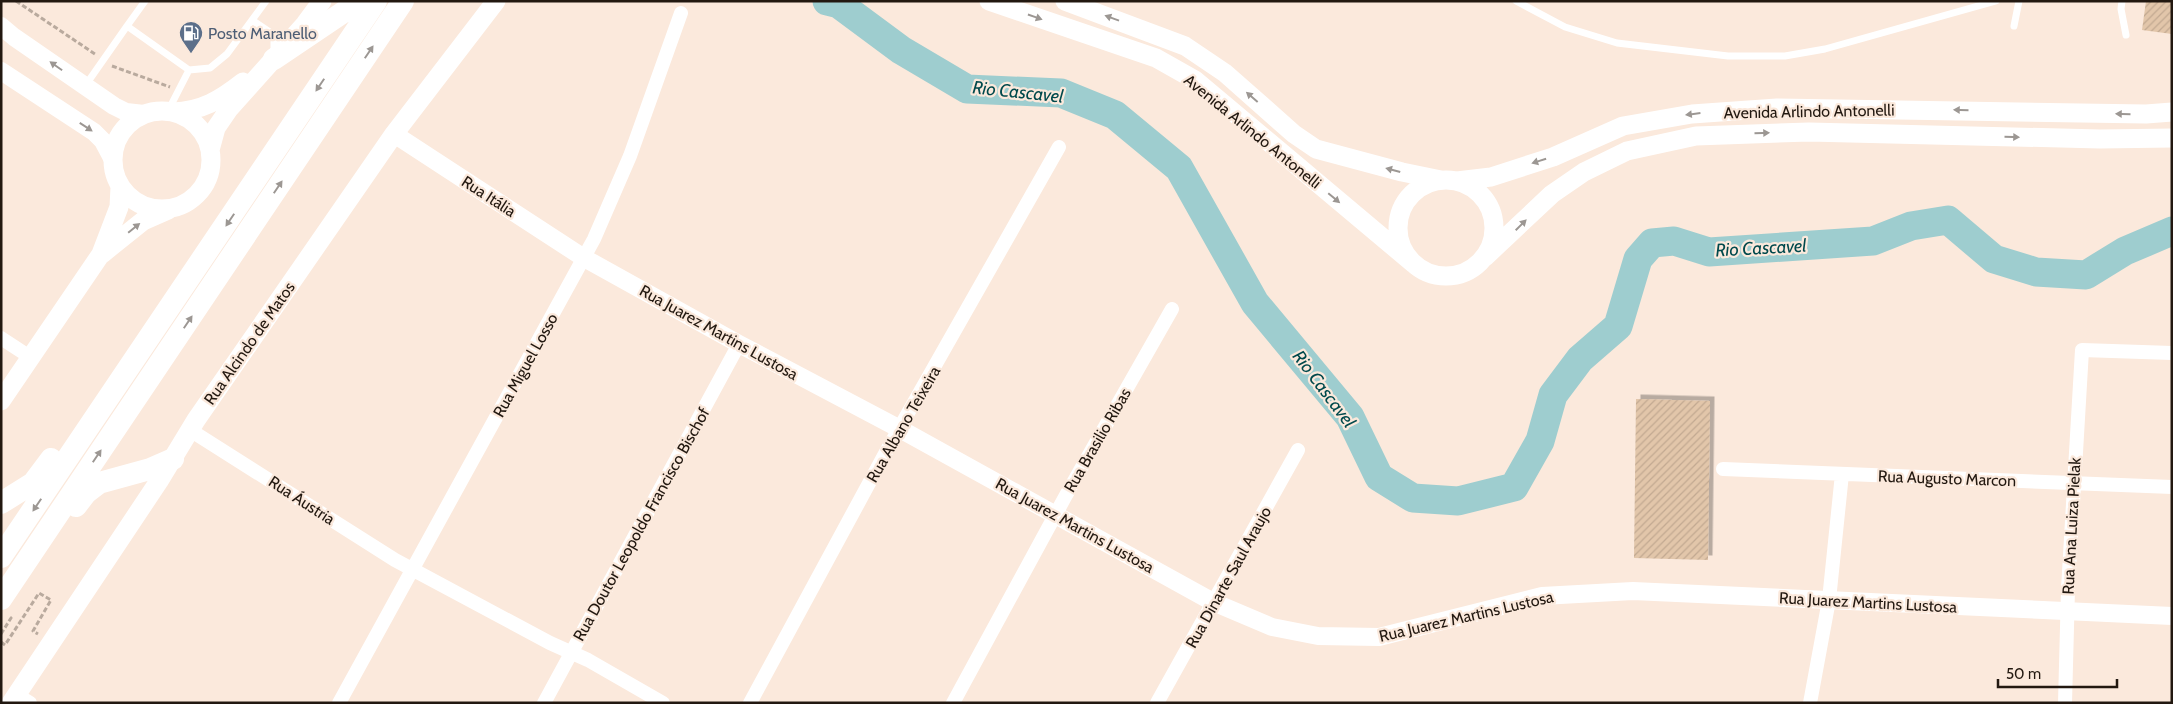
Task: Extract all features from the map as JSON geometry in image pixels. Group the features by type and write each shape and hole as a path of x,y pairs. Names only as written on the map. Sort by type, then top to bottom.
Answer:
{"highway":[{"path":"274,59 360,1"},
{"path":"1,557 192,277 376,1"},
{"path":"1,598 403,1"},
{"path":"1,503 34,483 116,370 192,277"},
{"path":"1,616 22,592 75,508 86,494 99,483 150,469 173,459"}],"main road":[{"path":"210,150 216,128 229,109 305,24 322,1"},
{"name":"Rua Alcindo de Matos","path":"19,700 52,643 173,459 190,430 394,134 496,1"},
{"name":"Avenida Arlindo Antonelli","path":"989,1 1156,58 1195,80 1414,264 1427,273 1443,277 1458,275 1473,268 1552,194 1584,172 1627,151 1696,136 1809,132 2100,139 2172,138"},
{"name":"Avenida Arlindo Antonelli","path":"1065,1 1185,46 1225,73 1294,134 1316,150 1402,172 1449,180 1472,187 1483,198 1491,212 1494,228 1492,243 1485,257"},
{"path":"171,209 156,210 142,206 130,198 120,186 114,173 112,158 115,144 122,131 132,121 144,114 156,111 192,111 210,104 274,59"},
{"name":"Avenida Arlindo Antonelli","path":"1414,264 1404,252 1398,237 1398,221 1403,206 1412,193 1426,184 1449,180 1491,177 1553,157 1623,126 1692,114 1778,108 2146,114 2172,112"},
{"path":"101,254 143,221 186,204 198,194 207,181 211,166 210,150 205,137 197,126 185,117 170,112"},
{"path":"1,401 101,254 119,207 120,186"}],"street":[{"name":"Rua Miguel Losso","path":"339,703 414,570 584,258 630,156 680,12"},
{"path":"1,26 114,106 126,112 144,114"},
{"path":"1,71 94,132 103,141 112,158"},
{"name":"Rua Itália","path":"394,134 584,258"},
{"name":"Rua Albano Teixeira","path":"750,703 900,429 1059,147"},
{"name":"Rua Juarez Martins Lustosa","path":"584,258 739,344 900,429 1213,602 1272,627 1318,636 1379,637 1542,596 1633,591 2172,616"},
{"name":"Rua Brasilio Ribas","path":"952,703 1172,309"},
{"path":"1,338 30,358"},
{"name":"Rua Doutor Leopoldo Francisco Bischof","path":"544,703 739,344"},
{"name":"Rua Ana Luiza Pielak","path":"2065,703 2067,611 2082,350 2172,353"},
{"name":"Rua Áustria","path":"190,430 429,580 588,660 663,703"},
{"name":"Rua Dinarte Saul Araujo","path":"1157,703 1298,450"},
{"name":"Rua Augusto Marcon","path":"1723,469 2172,487"},
{"path":"1810,703 1829,600 1842,474"}],"lane":[{"path":"85,86 145,1"},
{"path":"127,26 189,70 210,68 227,54 266,1"},
{"path":"1516,1 1565,27 1617,43 1728,56 1784,56 1825,49 1996,1"},
{"path":"2014,26 2019,1"},
{"path":"2122,1 2120,9 2126,35"},
{"path":"252,20 274,35 274,59"},
{"path":"170,112 189,70"}],"path":[{"path":"1,642 6,645 39,593 51,600 33,632 52,643"},
{"path":"1,612 11,618 1,634"}],"building":[{"path":"2146,1 2172,1 2172,34 2142,30"},
{"path":"1636,399 1710,401 1708,560 1634,558"}],"waterway":[{"name":"Rio Cascavel","path":"827,1 839,4 901,50 967,89 1061,93 1115,115 1179,168 1255,303 1350,417 1379,477 1413,498 1458,501 1514,487 1540,441 1553,395 1580,359 1618,326 1638,259 1652,243 1674,241 1709,252 1873,241 1911,226 1948,220 1994,259 2036,272 2086,275 2125,251 2172,231"}],"place":[{"name":"Posto Maranello","path":"191,54"}]}
